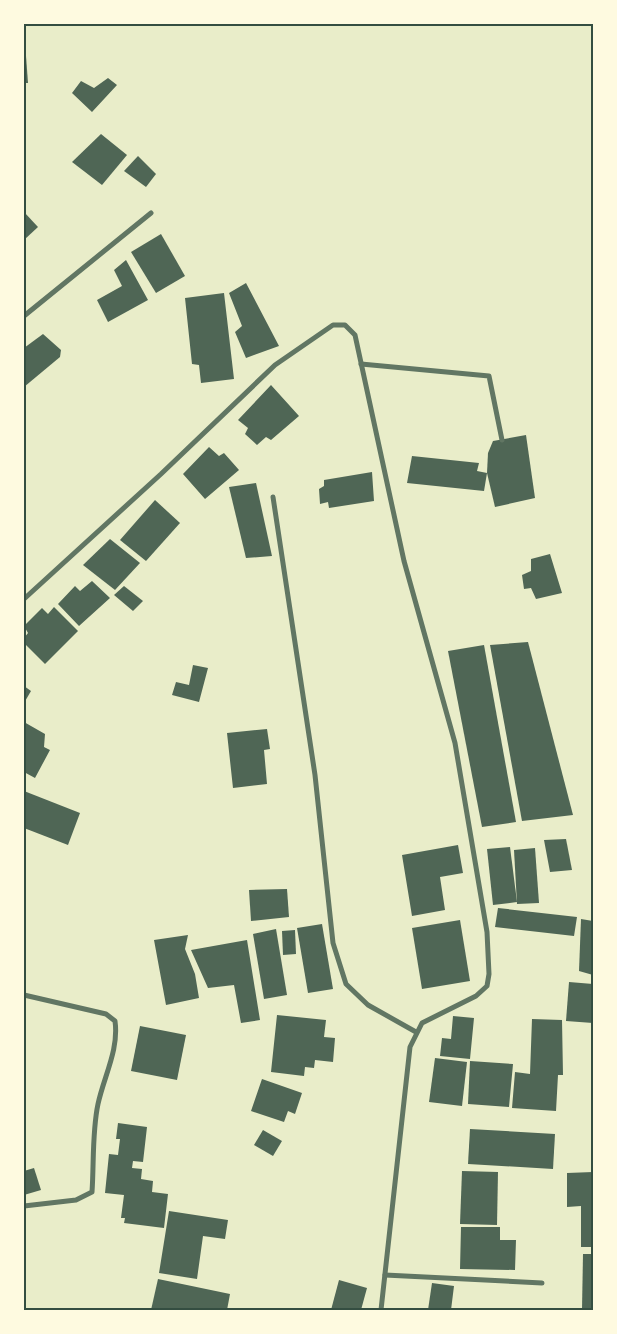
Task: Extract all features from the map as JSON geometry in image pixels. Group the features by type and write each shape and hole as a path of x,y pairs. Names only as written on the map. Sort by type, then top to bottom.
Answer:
{"street":[{"path":"24,316 151,214"},
{"path":"24,599 161,474 275,365 334,325 345,325 355,334 404,561 455,743 487,932 489,974 487,986 476,996 422,1023 410,1047 382,1310"},
{"path":"361,364 488,376 502,440"},
{"path":"273,497 315,775 333,943 346,984 368,1006 416,1032"},
{"path":"24,996 106,1014 115,1021 117,1037 98,1104 94,1126 92,1192 76,1200 24,1206"},
{"path":"385,1275 542,1283"}],"building":[{"path":"24,56 26,56 28,83 24,83"},
{"path":"108,78 117,85 92,112 72,93 81,81 94,88"},
{"path":"101,134 127,155 102,185 72,162"},
{"path":"138,156 156,174 146,187 124,171"},
{"path":"24,212 38,227 24,240"},
{"path":"161,234 185,276 156,293 131,252"},
{"path":"126,260 148,300 108,322 97,300 122,286 114,270"},
{"path":"246,283 279,346 246,358 235,332 242,326 229,293"},
{"path":"224,293 234,379 201,383 199,365 192,364 185,298"},
{"path":"43,334 61,350 60,357 24,387 24,348"},
{"path":"271,385 299,416 271,440 266,437 257,445 245,434 248,428 238,420"},
{"path":"526,435 535,498 495,507 487,473 488,453 493,441"},
{"path":"209,447 219,456 224,453 239,470 205,499 183,474"},
{"path":"412,456 479,463 477,471 487,473 484,491 407,483"},
{"path":"372,472 374,501 329,508 328,502 320,504 319,489 324,486 324,480"},
{"path":"256,483 272,556 246,558 229,487"},
{"path":"155,500 180,523 146,561 120,540"},
{"path":"110,539 140,563 115,590 83,565"},
{"path":"550,554 562,593 536,599 531,588 524,589 522,575 531,571 531,559"},
{"path":"92,581 110,598 79,626 58,604 75,586 80,591"},
{"path":"124,586 143,601 133,611 114,595"},
{"path":"54,607 78,631 45,664 24,643 24,638 28,633 24,626 42,608 48,614"},
{"path":"528,642 573,815 522,821 490,645"},
{"path":"484,645 516,822 482,827 448,651"},
{"path":"193,665 208,668 199,702 172,695 176,682 189,685"},
{"path":"24,686 31,691 24,703"},
{"path":"24,722 45,734 44,747 50,750 35,778 24,772"},
{"path":"267,729 270,749 264,750 267,784 233,788 227,733"},
{"path":"24,791 80,813 68,845 24,828"},
{"path":"566,839 572,870 550,872 544,840"},
{"path":"458,845 463,873 440,877 445,910 412,916 402,855"},
{"path":"510,847 517,902 493,905 487,849"},
{"path":"535,848 539,903 517,904 514,850"},
{"path":"287,889 289,917 251,921 249,890"},
{"path":"498,908 577,917 574,936 495,927"},
{"path":"581,919 593,921 593,975 579,971"},
{"path":"460,920 470,981 422,989 412,928"},
{"path":"322,924 333,989 308,993 297,928"},
{"path":"276,929 287,995 264,999 253,934"},
{"path":"295,930 296,954 283,955 282,931"},
{"path":"188,935 185,949 195,974 199,998 166,1005 154,940"},
{"path":"247,940 260,1020 241,1023 234,985 208,988 191,950"},
{"path":"569,982 593,984 593,1023 566,1021"},
{"path":"277,1015 326,1020 324,1037 335,1038 333,1062 315,1060 314,1068 305,1067 304,1076 271,1072"},
{"path":"453,1016 474,1018 470,1059 440,1056 442,1038 451,1039"},
{"path":"532,1019 562,1020 563,1075 558,1075 556,1111 512,1108 515,1072 530,1074"},
{"path":"140,1026 186,1035 177,1080 131,1071"},
{"path":"435,1058 467,1062 462,1106 429,1102"},
{"path":"470,1061 513,1064 509,1107 468,1104"},
{"path":"262,1079 302,1093 295,1114 288,1111 284,1122 251,1111"},
{"path":"118,1123 147,1127 143,1162 133,1161 132,1168 142,1169 141,1179 153,1181 152,1192 168,1194 164,1228 124,1223 125,1218 121,1218 124,1195 105,1193 109,1154 118,1155 120,1139 116,1139"},
{"path":"470,1129 555,1134 553,1169 468,1164"},
{"path":"263,1130 282,1141 273,1156 254,1145"},
{"path":"34,1168 41,1190 24,1195 24,1171"},
{"path":"462,1171 498,1172 497,1225 460,1224"},
{"path":"593,1172 593,1247 581,1247 581,1206 567,1207 567,1173"},
{"path":"169,1211 228,1220 225,1239 203,1236 197,1279 159,1273"},
{"path":"461,1227 500,1227 500,1240 516,1240 515,1270 460,1269"},
{"path":"583,1254 593,1254 593,1310 582,1310"},
{"path":"158,1279 230,1294 227,1310 151,1310"},
{"path":"339,1280 367,1288 361,1310 331,1310"},
{"path":"432,1283 454,1286 451,1310 428,1310"}]}
